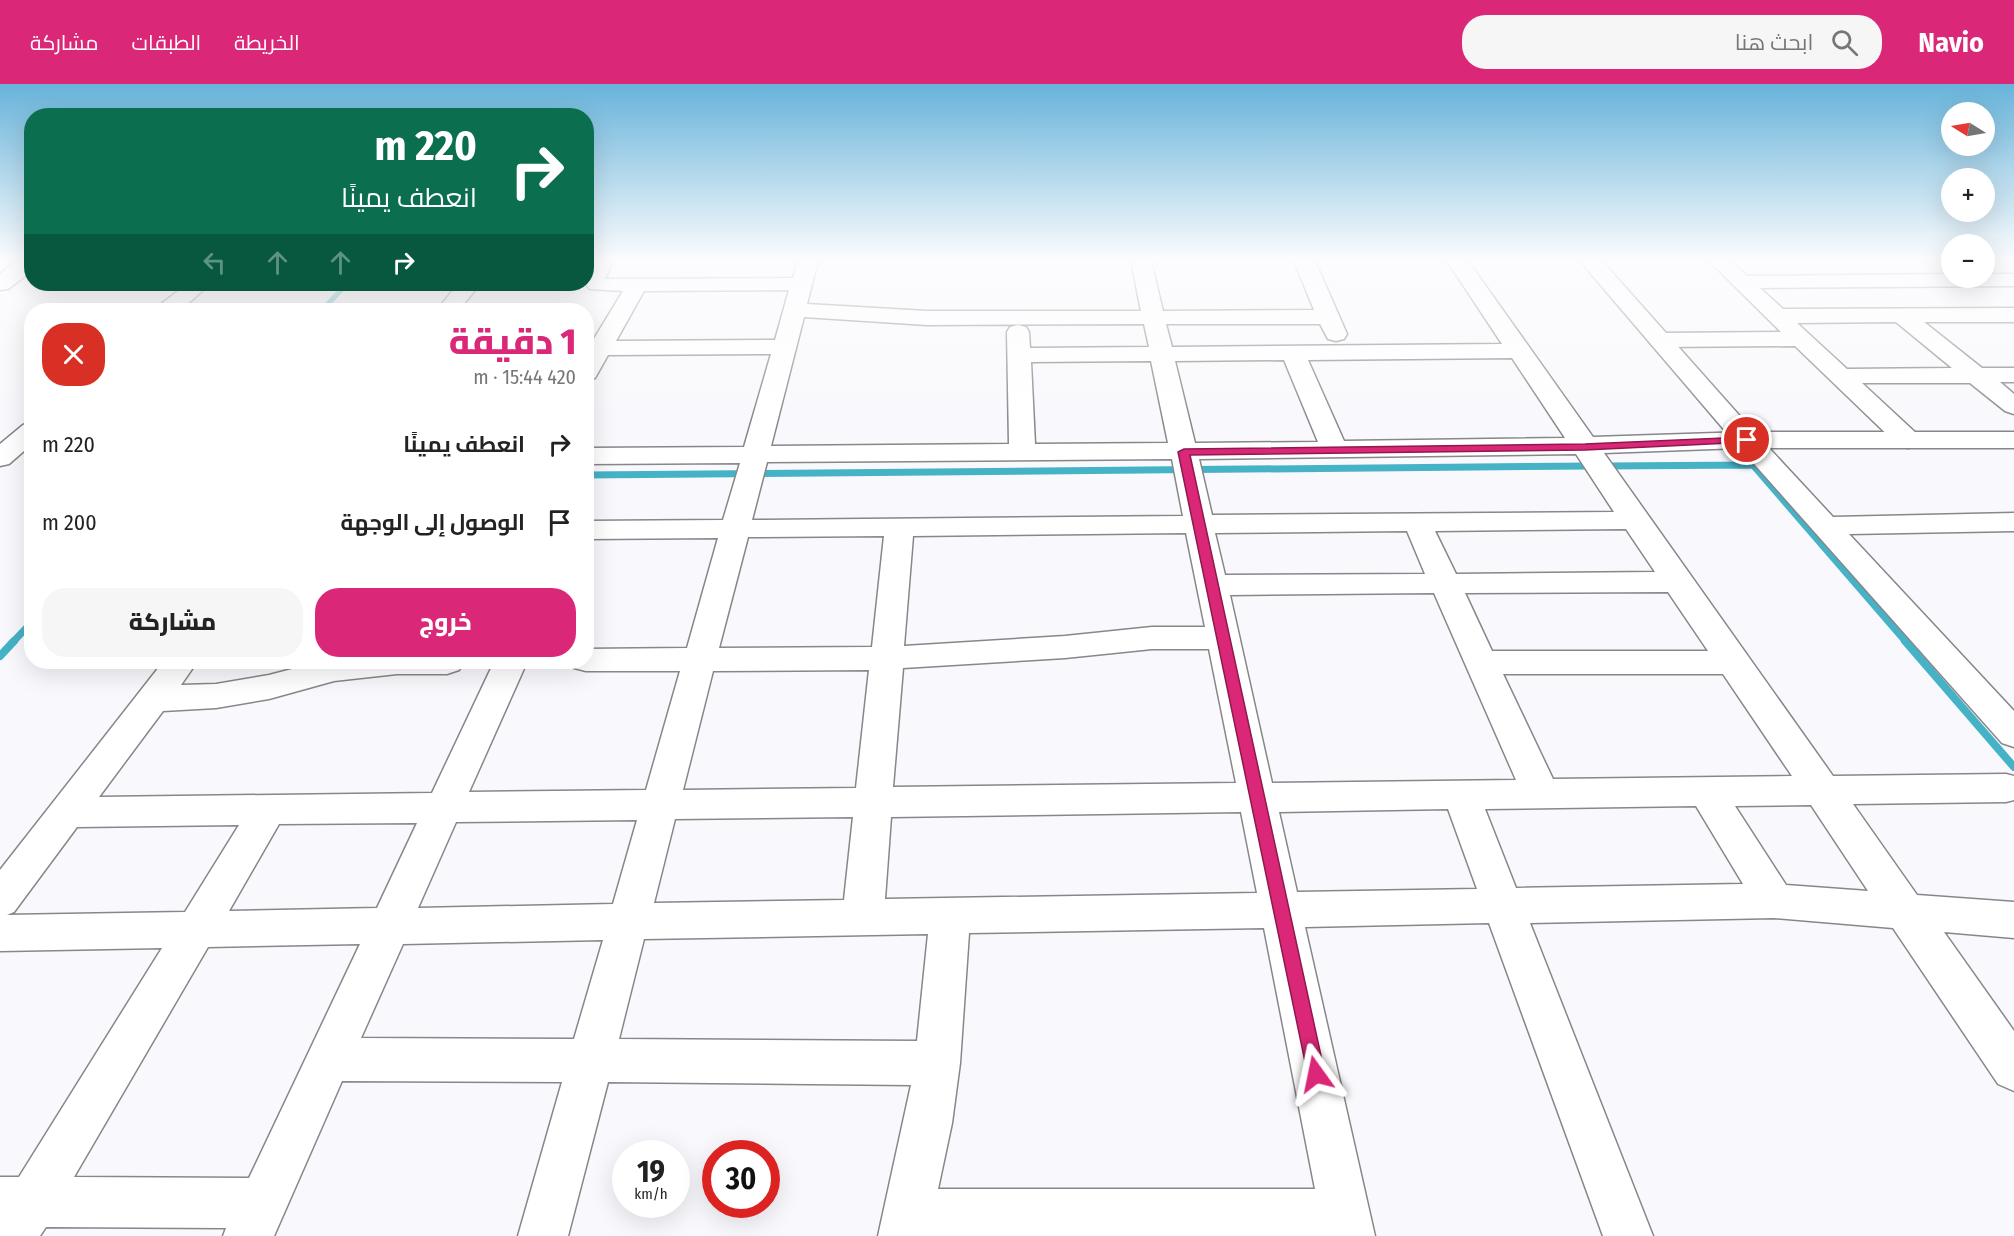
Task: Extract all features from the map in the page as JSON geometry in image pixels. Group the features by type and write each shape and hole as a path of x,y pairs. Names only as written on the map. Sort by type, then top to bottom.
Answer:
{"street":[{"path":"594,360 620,315"},
{"path":"543,1236 795,315"},
{"path":"863,315 908,318 1329,317 1344,352"},
{"path":"950,916 937,1064 928,1123 905,1225 1348,1225 1153,315"},
{"path":"1494,315 2014,1069"},
{"path":"1638,315 1747,440 2014,734"},
{"path":"1778,316 2014,315"},
{"path":"1778,316 1908,440"},
{"path":"1902,316 2014,406"},
{"path":"1018,318 1022,453"},
{"path":"1660,340 1802,339"},
{"path":"601,348 786,347"},
{"path":"1020,355 1519,351"},
{"path":"1293,352 1335,450"},
{"path":"1842,376 2014,375"},
{"path":"0,459 24,437"},
{"path":"594,456 1585,447 1747,440 2014,440"},
{"path":"0,459 24,460"},
{"path":"594,530 1636,520"},
{"path":"1417,522 1541,794"},
{"path":"1827,526 2012,524"},
{"path":"862,917 900,527"},
{"path":"1212,585 1678,582"},
{"path":"594,660 887,658 1065,647 1152,638 1223,638"},
{"path":"1480,662 1734,663"},
{"path":"0,900 177,669"},
{"path":"153,699 216,696 269,687 334,669"},
{"path":"15,1213 255,1220 507,669"},
{"path":"68,812 2006,788"},
{"path":"1707,792 1774,901"},
{"path":"1461,795 1628,1236"},
{"path":"15,1213 196,930 268,810"},
{"path":"0,933 1774,901 2014,920"},
{"path":"328,1059 937,1064"}],"waterway":[{"path":"1605,466 1753,465 1906,642"},
{"path":"594,475 1593,466"},
{"path":"13,642 24,630"},
{"path":"0,656 14,641"},
{"path":"1905,641 2014,767"}],"route":[{"path":"1316,1074 1184,452 1585,447 1747,440"}]}
